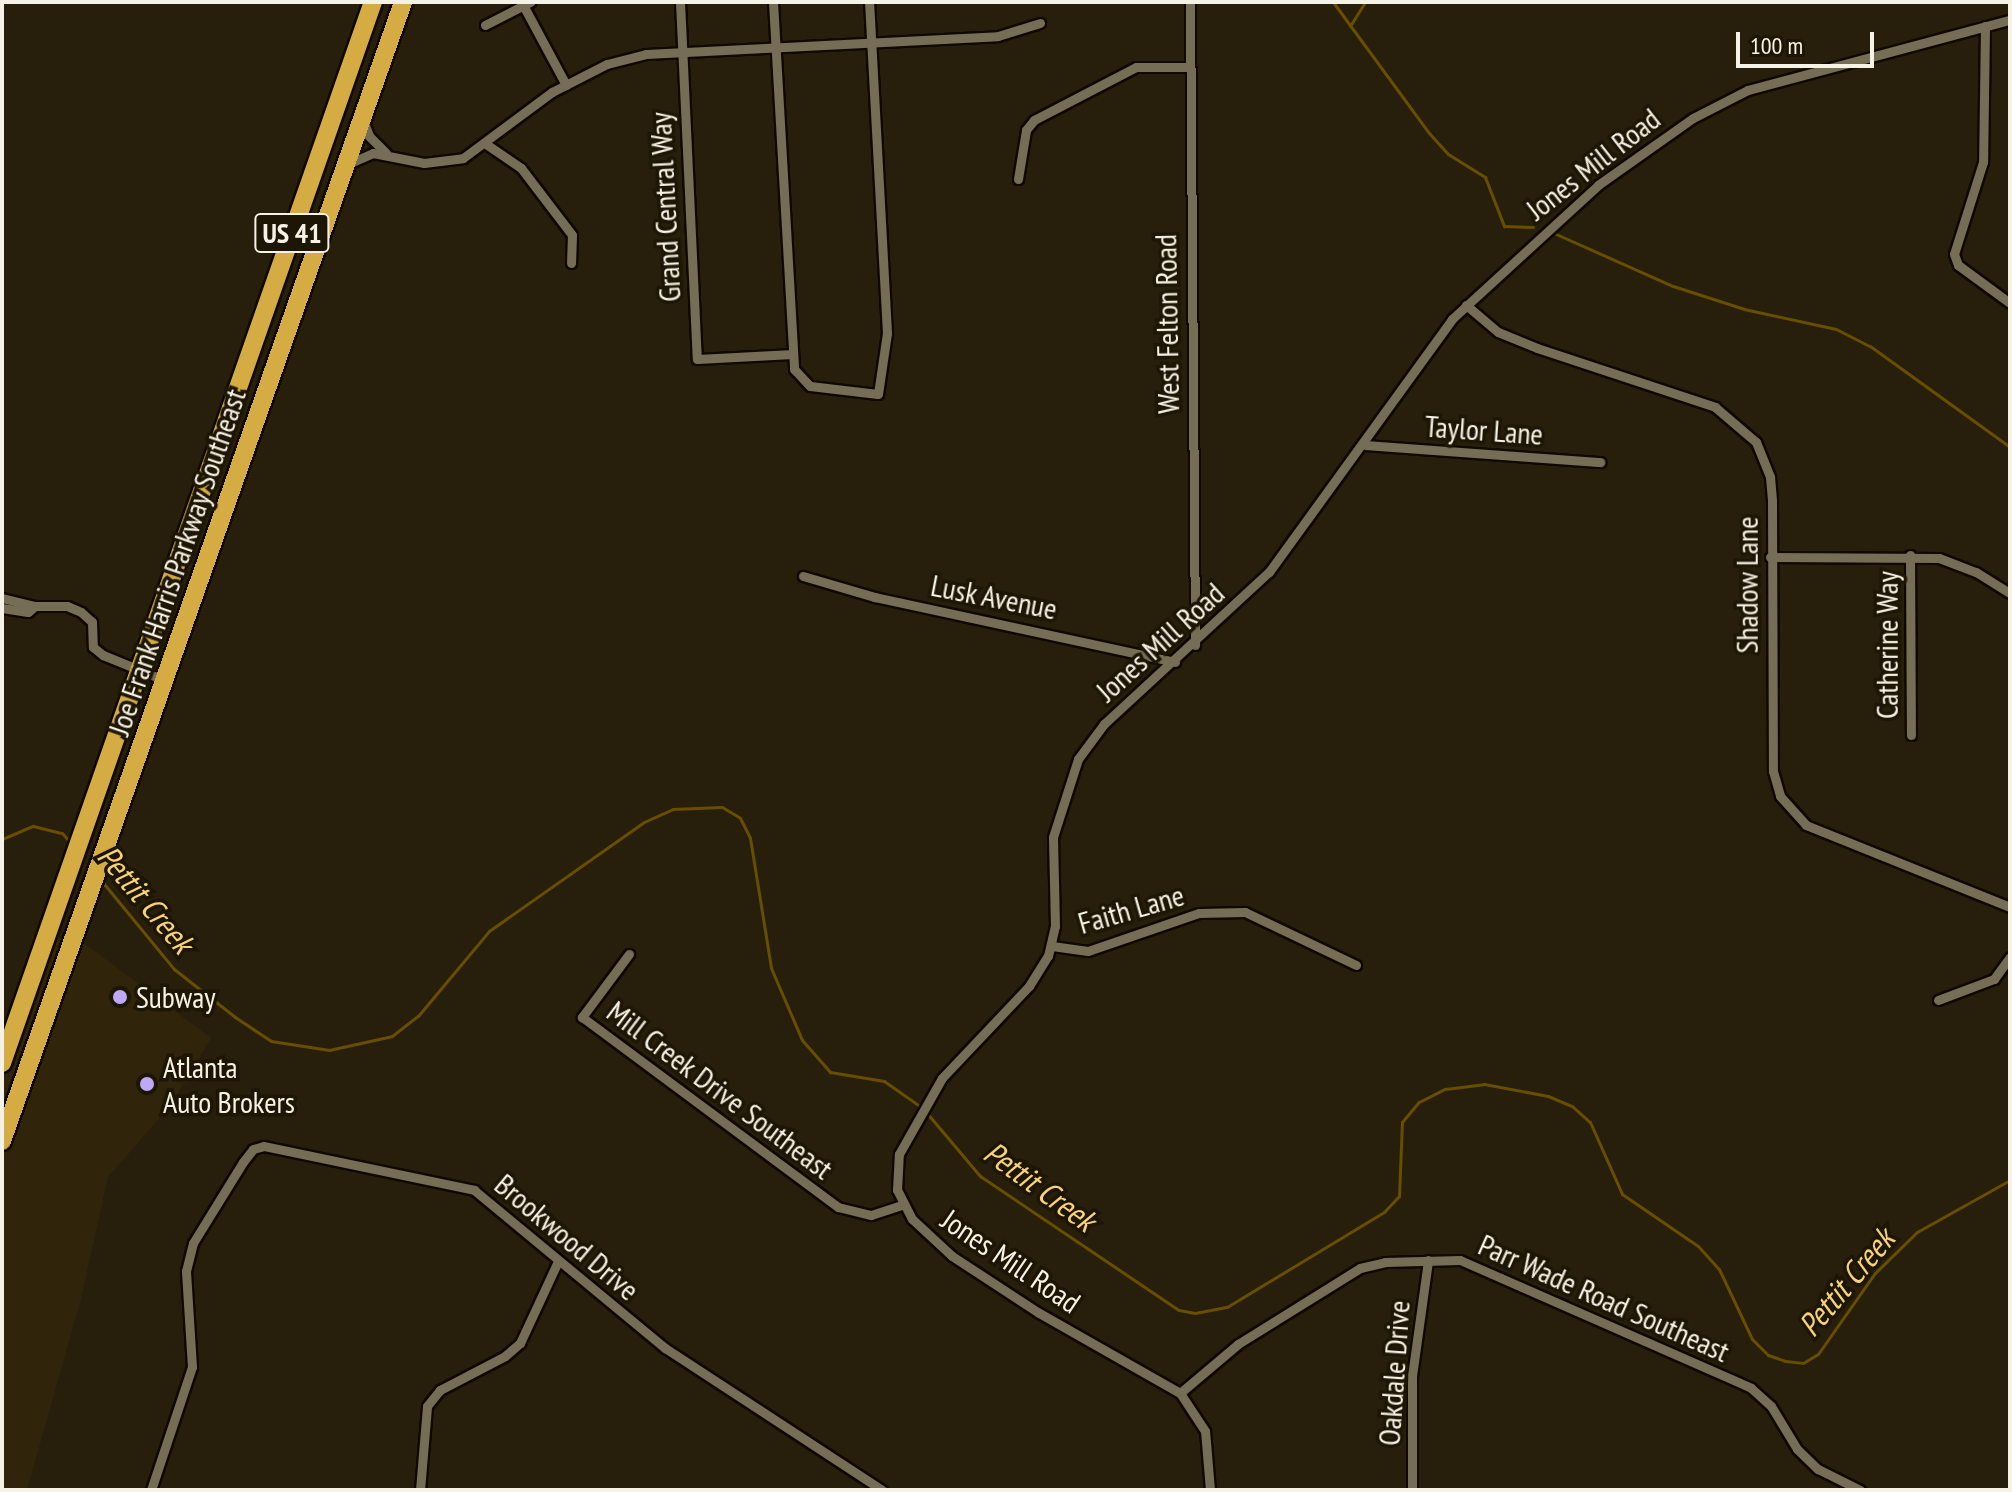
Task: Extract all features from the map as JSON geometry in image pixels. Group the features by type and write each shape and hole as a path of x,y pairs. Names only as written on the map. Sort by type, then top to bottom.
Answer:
{"highway":[{"name":"Joe Frank Harris Parkway Southeast","path":"2,1063 373,2"},
{"name":"Joe Frank Harris Parkway Southeast","path":"2,1141 403,2"}],"street":[{"name":"Grand Central Way","path":"680,2 697,359 793,354"},
{"path":"773,2 794,369 804,384 878,394 887,333 869,2"},
{"name":"West Felton Road","path":"1190,2 1195,645"},
{"path":"485,25 526,4 566,85"},
{"name":"Jones Mill Road","path":"1210,1490 1205,1431 1180,1393 974,1271 924,1232 902,1205 895,1172 909,1134 961,1052 1035,978 1052,946 1052,844 1070,776 1097,732 1195,645 1269,572 1366,445 1439,335 1466,305 1598,185 1712,106 1764,84 2010,20"},
{"path":"345,166 367,154 441,163 486,144 566,85 607,64 682,53 998,36 1040,23"},
{"path":"1985,26 1983,162 1954,254 1958,265 2010,303"},
{"path":"1018,179 1026,130 1034,120 1136,67 1190,67"},
{"path":"362,117 372,141 389,155"},
{"path":"486,144 521,168 572,235 571,263"},
{"name":"Shadow Lane","path":"1466,305 1511,338 1688,396 1729,416 1756,442 1770,477 1773,771 1786,807 1806,825 2010,907"},
{"name":"Taylor Lane","path":"1366,445 1600,462"},
{"path":"1770,557 1910,555 1976,572 2010,593"},
{"name":"Catherine Way","path":"1910,555 1911,735"},
{"name":"Lusk Avenue","path":"803,576 875,597 1175,662"},
{"path":"2,598 35,606 67,606 81,612 92,622 93,647 139,672 164,680"},
{"path":"2,608 28,612 35,606"},
{"name":"Faith Lane","path":"1052,946 1078,953 1199,913 1245,912 1356,965"},
{"name":"Mill Creek Drive Southeast","path":"629,954 582,1017 838,1207 871,1215 902,1205"},
{"path":"1938,1000 1994,979 2010,957"},
{"name":"Brookwood Drive","path":"151,1490 192,1367 186,1271 193,1243 253,1149 275,1146 474,1190 665,1348 882,1490"},
{"name":"Parr Wade Road Southeast","path":"1180,1393 1238,1344 1360,1268 1428,1260 1460,1260 1499,1274 1751,1388 1771,1406 1797,1449 1818,1469 1860,1490"},
{"name":"Oakdale Drive","path":"1412,1490 1414,1350 1428,1260"},
{"path":"420,1490 427,1406 440,1390 505,1356 520,1343 558,1261"}],"shaded area":[{"path":"35,931 84,943 211,1038 170,1106 108,1177 81,1299 27,1490 2,1490 2,1029"}],"waterway":[{"path":"1333,2 1429,133 1448,154 1485,177 1504,226 1533,227"},
{"path":"1350,26 1365,2"},
{"path":"1556,234 1673,286 1744,309 1836,329 1870,346 2010,447"},
{"name":"Pettit Creek","path":"100,879 174,969 235,1017 271,1041 329,1050 392,1036 418,1016 489,931 644,822 673,809 722,807 740,818 750,838 771,968 802,1040 830,1072 884,1081 921,1107"},
{"name":"Pettit Creek","path":"2,839 33,826 62,833 70,842"},
{"name":"Pettit Creek","path":"926,1112 980,1176 1179,1310 1195,1313 1227,1307 1384,1212 1399,1196 1402,1122 1419,1102 1445,1089 1484,1084 1548,1096 1572,1106 1590,1122 1622,1194 1698,1246 1719,1269 1752,1339 1768,1355 1803,1363 1818,1354 1875,1273 1917,1232 2010,1180"}],"place":[{"name":"Subway","path":"120,997"},
{"name":"Atlanta Auto Brokers","path":"147,1084"}]}
